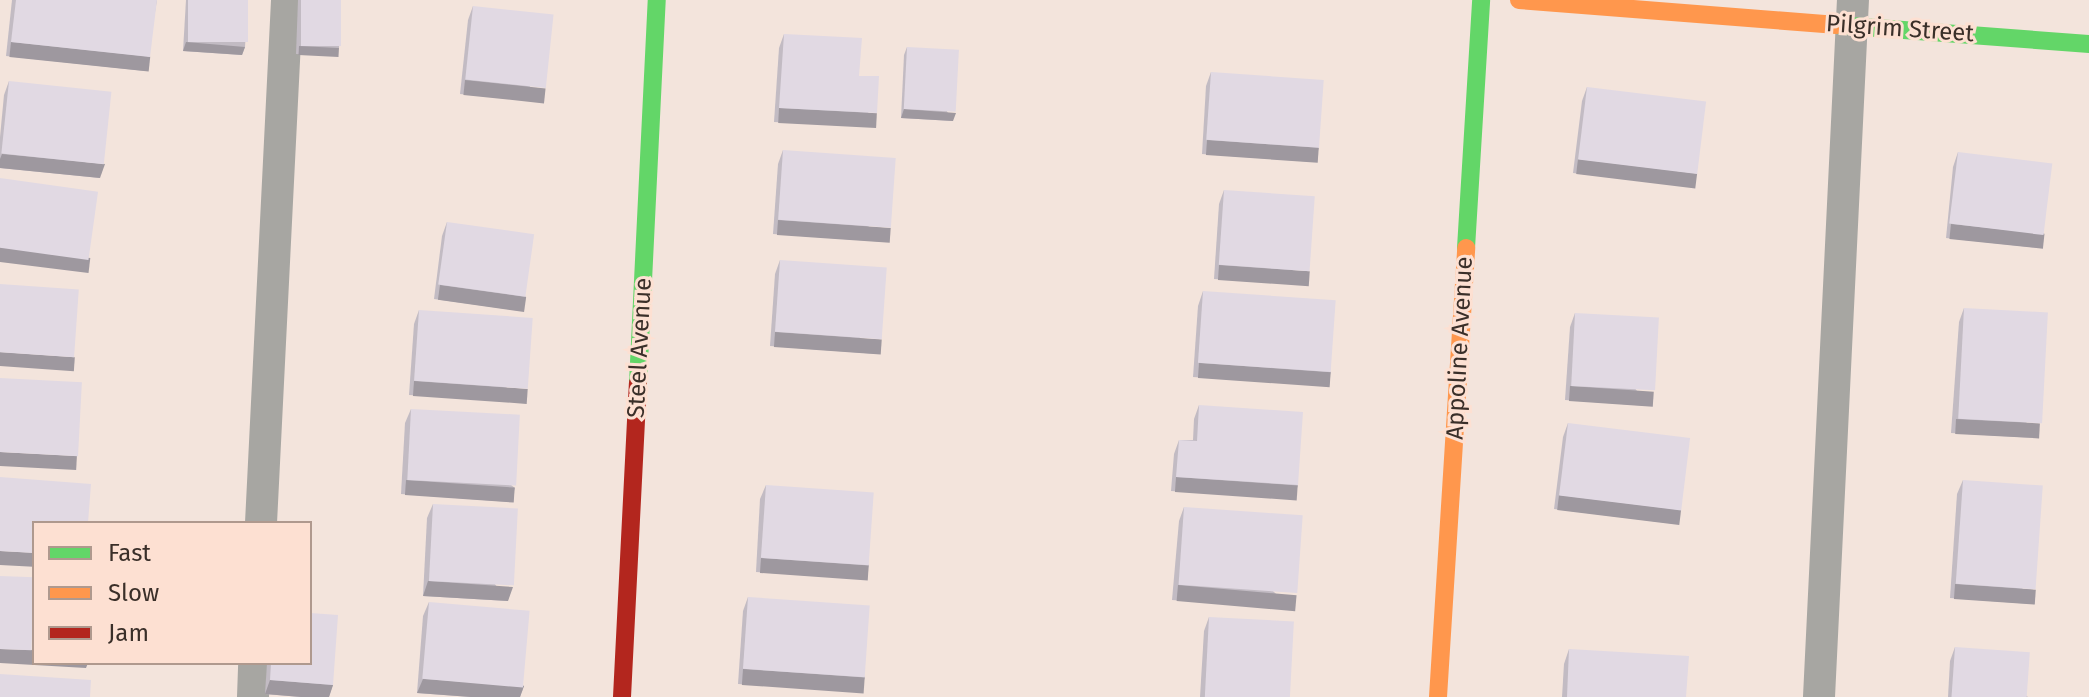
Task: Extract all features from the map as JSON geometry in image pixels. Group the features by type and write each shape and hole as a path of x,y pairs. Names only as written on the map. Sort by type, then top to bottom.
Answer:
{"street":[{"name":"Steel Avenue","path":"622,697 657,0"},
{"name":"Appoline Avenue","path":"1438,697 1481,0"},
{"name":"Pilgrim Street","path":"1519,0 1852,13 2089,44"}],"lane":[{"path":"261,521 287,0"},
{"path":"1819,697 1852,13"},
{"path":"253,697 254,665"}],"building":[{"path":"16,0 157,0 150,57 11,42"},
{"path":"188,0 248,0 248,42 188,42"},
{"path":"301,0 341,0 341,46 301,46"},
{"path":"473,6 554,14 546,88 465,80"},
{"path":"784,34 862,38 859,76 879,76 877,113 779,108"},
{"path":"907,47 959,50 956,112 904,109"},
{"path":"1211,72 1324,80 1319,148 1206,140"},
{"path":"9,81 111,92 104,164 1,154"},
{"path":"1587,87 1706,102 1697,174 1578,159"},
{"path":"783,150 896,158 891,228 778,220"},
{"path":"1958,152 2052,164 2044,235 1949,223"},
{"path":"0,178 98,192 88,260 0,248"},
{"path":"1224,190 1315,196 1310,271 1219,265"},
{"path":"447,222 534,234 525,297 438,284"},
{"path":"780,260 887,267 882,339 775,332"},
{"path":"0,284 79,290 74,357 0,352"},
{"path":"1203,291 1336,300 1331,372 1198,363"},
{"path":"1964,308 2048,312 2042,423 1958,419"},
{"path":"419,310 533,318 528,389 414,381"},
{"path":"1575,313 1659,317 1655,390 1571,386"},
{"path":"0,378 82,382 78,456 0,452"},
{"path":"1199,405 1303,412 1298,485 1176,477 1179,440 1197,441"},
{"path":"411,409 520,415 516,486 407,480"},
{"path":"1568,423 1690,438 1681,510 1559,495"},
{"path":"0,477 91,484 88,521 32,521 32,553 0,551"},
{"path":"1963,480 2043,486 2036,589 1956,584"},
{"path":"766,485 874,493 869,565 761,558"},
{"path":"433,504 518,508 514,585 429,581"},
{"path":"1184,507 1303,515 1297,593 1179,585"},
{"path":"0,576 32,577 31,650 0,649"},
{"path":"748,597 870,606 865,677 743,669"},
{"path":"429,602 530,611 523,688 422,679"},
{"path":"312,613 338,615 333,685 270,680 271,665 312,665"},
{"path":"1209,617 1294,621 1290,697 1205,697"},
{"path":"1955,647 2030,652 2027,697 1952,697"},
{"path":"1569,649 1689,656 1686,697 1567,697"},
{"path":"0,674 91,680 90,697 0,697"}],"traffic: fast":[{"path":"638,383 657,0"},
{"path":"1466,248 1481,0"},
{"path":"1837,25 2089,44"}],"traffic: slow":[{"path":"1519,0 1837,25"},
{"path":"1438,697 1466,248"}],"traffic: jam":[{"path":"622,697 638,383"}]}
